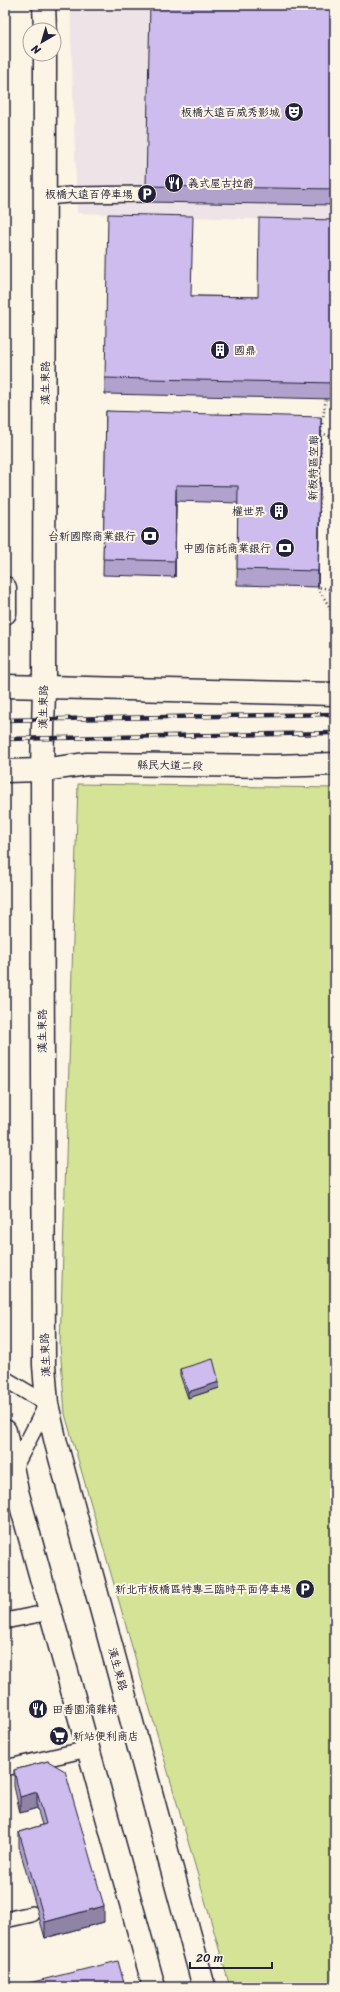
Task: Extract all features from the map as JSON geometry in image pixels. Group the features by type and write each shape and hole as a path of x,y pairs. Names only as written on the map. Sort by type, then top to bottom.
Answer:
{"street":[{"path":"44,5 45,22"},
{"name":"漢生東路","path":"45,62 44,689 42,770 44,1365 47,1404 56,1443 204,1987"},
{"path":"5,588 5,613"},
{"path":"5,686 44,689 335,694"},
{"name":"縣民大道二段","path":"5,771 42,770 87,764 276,766 335,764"},
{"path":"5,1431 9,1472 50,1612 154,1987"}],"lane":[{"path":"46,197 70,195 146,194"},
{"path":"5,1379 47,1404 9,1472"},
{"path":"5,1621 50,1612"},
{"path":"5,1768 88,1749"},
{"path":"5,1920 32,1914"}],"path":[{"name":"新板特區空廊","path":"319,518 321,433 326,392"},
{"path":"321,433 335,438"},
{"path":"318,580 318,587 335,616"},
{"path":"318,587 335,590"}],"shaded area":[{"path":"70,5 335,5 335,222 77,213"}],"green space":[{"path":"78,784 335,788 335,1987 230,1987 65,1414 60,1345"}],"building":[{"path":"150,5 335,5 335,189 146,186"},
{"name":"國鼎","path":"108,214 193,216 191,296 258,297 259,218 335,220 335,383 105,378"},
{"name":"權世界","path":"106,411 321,417 318,571 237,569 238,486 176,485 175,561 103,559"},
{"path":"213,1359 219,1382 188,1392 180,1369"},
{"path":"48,1761 65,1771 104,1906 45,1922 19,1832 46,1824 37,1792 20,1797 14,1770"},
{"path":"118,1961 125,1987 13,1987"}],"railway":[{"path":"5,720 335,714"},
{"path":"5,739 335,733"}],"place":[{"name":"板橋大遠百威秀影城","path":"294,112"},
{"name":"義式屋古拉爵","path":"174,183"},
{"name":"板橋大遠百停車場","path":"147,194"},
{"name":"國鼎","path":"220,350"},
{"name":"權世界","path":"279,511"},
{"name":"台新國際商業銀行","path":"150,536"},
{"name":"中國信託商業銀行","path":"285,548"},
{"name":"新北市板橋區特專三臨時平面停車場","path":"305,1589"},
{"name":"田香園滴雞精","path":"38,1709"},
{"name":"新站便利商店","path":"59,1736"}]}
